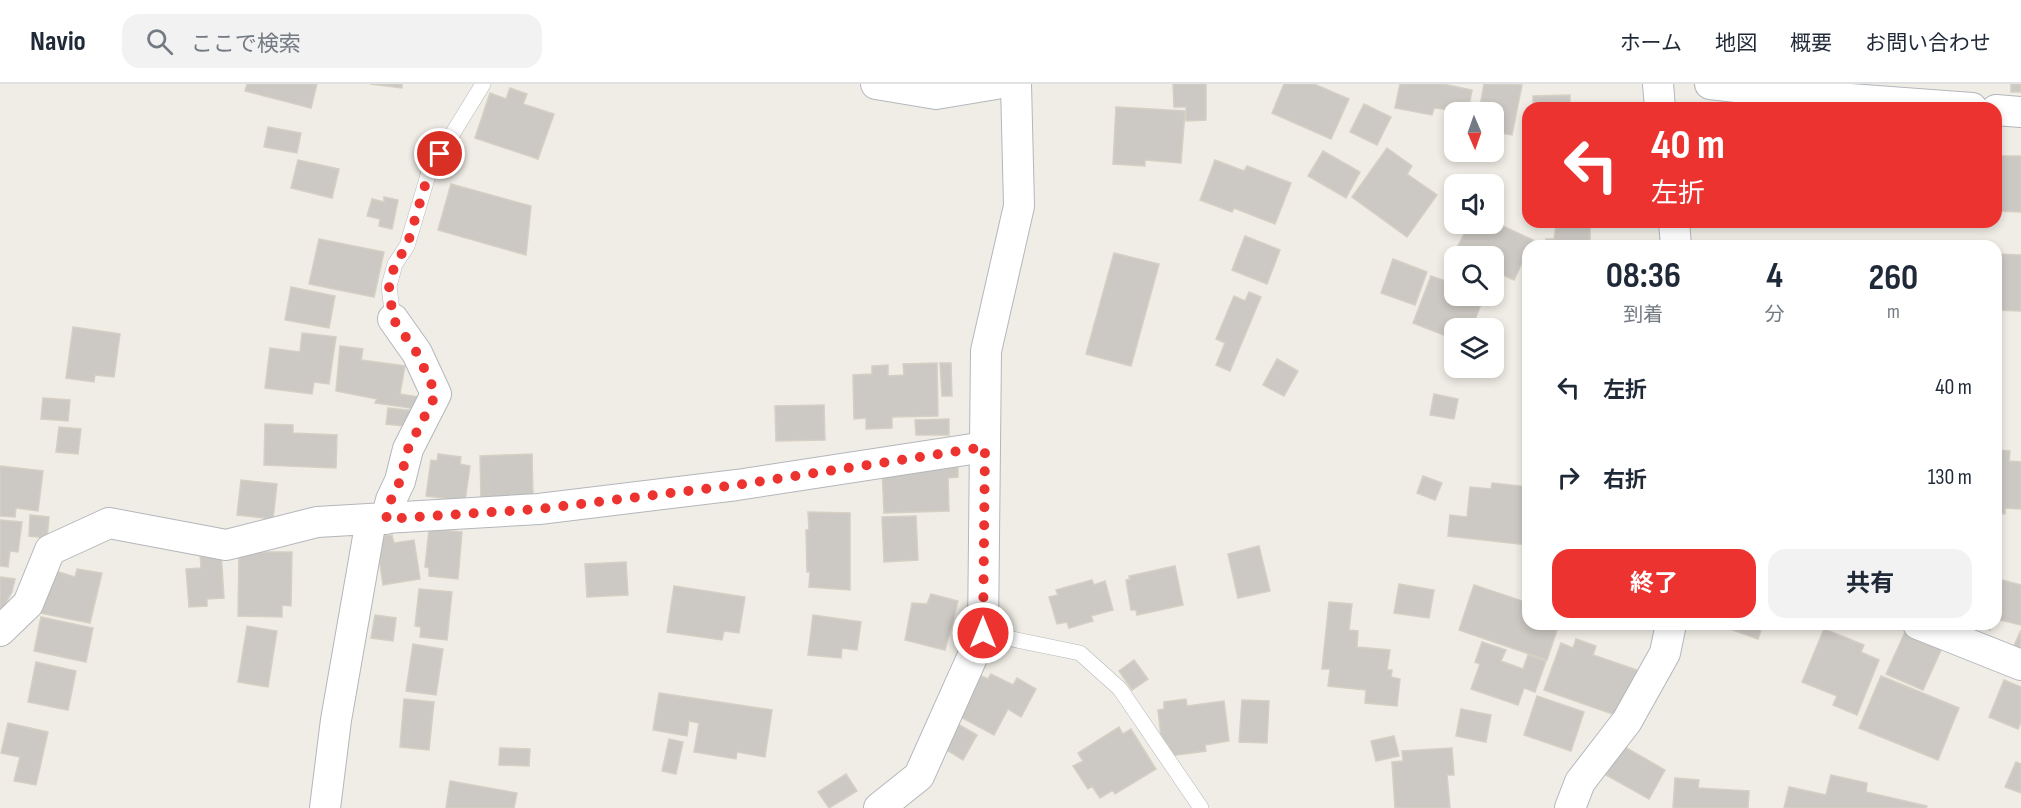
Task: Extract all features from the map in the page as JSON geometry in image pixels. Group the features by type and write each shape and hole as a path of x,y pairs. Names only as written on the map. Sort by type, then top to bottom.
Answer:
{"street":[{"path":"876,84 936,94 996,84"},
{"path":"879,808 919,776 983,633 986,351 1020,206 1016,84"},
{"path":"1658,84 1660,102"},
{"path":"1710,84 1821,91 1919,102"},
{"path":"2002,110 2021,112"},
{"path":"325,808 336,720 379,520 400,481 408,449 436,394 417,353 393,319"},
{"path":"0,631 28,604 50,550 109,523 226,545 317,522 539,509 737,485 985,447"},
{"path":"1570,808 1580,782 1627,721 1665,652 1670,630"},
{"path":"1933,630 2021,665"}],"lane":[{"path":"393,319 389,286 395,264 407,246 429,172 483,84"},
{"path":"983,633 1080,653 1120,689 1201,808"}],"building":[{"path":"247,84 317,84 311,108 245,91"},
{"path":"370,84 402,84 402,88"},
{"path":"1173,84 1206,84 1206,120 1186,121 1186,107 1174,107"},
{"path":"1284,84 1314,84 1349,99 1331,139 1272,113"},
{"path":"1400,84 1443,84 1472,90 1470,102 1444,102 1444,109 1434,108 1432,115 1395,108"},
{"path":"1484,84 1522,85 1512,135 1504,134 1504,102 1481,102"},
{"path":"2011,84 2021,84 2021,92 2011,92"},
{"path":"510,88 527,94 523,104 554,114 538,159 475,138 490,93 506,99"},
{"path":"1570,95 1570,102 1533,102 1533,96"},
{"path":"1364,104 1391,117 1377,145 1350,132"},
{"path":"1116,107 1185,111 1181,163 1145,160 1145,166 1113,164"},
{"path":"268,127 301,133 297,153 264,147"},
{"path":"1387,148 1412,166 1407,174 1437,195 1407,237 1352,197"},
{"path":"1323,151 1360,172 1346,198 1308,176"},
{"path":"2002,156 2021,156 2021,212 2002,211"},
{"path":"298,160 339,169 332,198 291,188"},
{"path":"1215,160 1244,171 1247,166 1291,183 1275,224 1234,208 1232,212 1200,200"},
{"path":"451,184 531,206 526,255 438,230"},
{"path":"384,197 398,200 392,229 379,226 380,219 367,216 372,199 384,202"},
{"path":"1504,227 1533,240 1522,240 1522,263 1514,280 1504,276 1504,246 1458,246 1464,234 1504,234"},
{"path":"1556,228 1590,228 1590,240 1546,240 1554,239"},
{"path":"1245,236 1280,250 1267,284 1232,270"},
{"path":"319,239 384,252 374,297 309,284"},
{"path":"1114,253 1159,264 1131,366 1086,354"},
{"path":"2002,254 2021,255 2021,311 2002,310"},
{"path":"1393,259 1427,272 1415,305 1381,293"},
{"path":"1431,276 1444,281 1444,306 1480,306 1476,318 1444,318 1444,335 1413,323"},
{"path":"291,287 335,296 329,328 285,320"},
{"path":"1249,292 1261,297 1230,371 1216,365 1225,343 1216,339 1234,296 1245,301"},
{"path":"73,327 120,334 114,377 95,375 94,382 66,378"},
{"path":"302,333 336,337 329,384 314,382 312,394 265,388 270,348 300,352"},
{"path":"340,346 363,349 361,360 405,366 400,394 419,397 417,409 375,403 377,399 336,391"},
{"path":"1277,359 1298,371 1284,396 1263,385"},
{"path":"937,363 938,416 892,417 892,428 866,429 866,418 854,419 853,375 872,374 872,366 888,365 888,376 904,375 903,364"},
{"path":"940,363 951,363 952,396 942,396"},
{"path":"1434,394 1458,399 1454,419 1430,415"},
{"path":"43,398 70,400 68,421 41,419"},
{"path":"824,405 825,440 776,441 775,406"},
{"path":"388,408 416,411 414,427 386,424"},
{"path":"949,419 949,435 916,435 915,420"},
{"path":"265,424 293,425 293,433 337,435 336,468 264,465"},
{"path":"59,427 81,429 78,454 56,452"},
{"path":"2002,450 2010,451 2009,461 2021,462 2021,509 2005,508 2005,514 2002,514"},
{"path":"438,454 461,457 460,464 470,466 465,501 426,496 431,460 437,461"},
{"path":"532,454 533,496 481,498 480,456"},
{"path":"0,466 43,471 38,511 16,508 15,517 0,516"},
{"path":"958,467 958,477 948,478 949,511 884,513 882,469"},
{"path":"1423,476 1442,483 1435,500 1417,493"},
{"path":"241,480 277,484 273,519 237,515"},
{"path":"1492,483 1522,486 1522,544 1448,536 1450,515 1467,517 1470,487 1491,489"},
{"path":"808,512 850,513 850,590 809,587 806,530 809,530"},
{"path":"30,515 49,517 47,538 29,536"},
{"path":"916,516 918,560 884,562 882,517"},
{"path":"0,520 22,522 18,552 10,551 8,567 0,566"},
{"path":"429,529 462,532 458,579 429,576 429,568 425,567"},
{"path":"392,535 394,543 414,540 420,579 383,585 376,537"},
{"path":"1259,546 1270,591 1238,598 1228,554"},
{"path":"221,551 224,598 207,599 207,606 189,607 186,569 201,568 200,552"},
{"path":"239,552 292,552 291,606 282,605 282,617 238,616"},
{"path":"626,562 628,595 587,597 585,564"},
{"path":"1175,566 1183,605 1137,615 1136,610 1131,610 1126,580 1130,579 1129,576"},
{"path":"77,569 102,573 90,623 35,612 52,570 75,577"},
{"path":"0,577 15,579 12,592 0,613"},
{"path":"1092,580 1094,585 1105,581 1113,610 1091,616 1093,621 1069,628 1067,622 1057,624 1049,597 1058,595 1056,590"},
{"path":"2002,580 2021,585 2021,625 2002,620"},
{"path":"1399,584 1434,590 1429,618 1394,613"},
{"path":"1474,585 1522,601 1522,630 1557,630 1547,660 1459,630"},
{"path":"674,586 745,597 739,633 724,631 722,640 667,632"},
{"path":"419,589 452,592 447,640 420,637 421,627 415,626"},
{"path":"931,594 958,601 945,650 905,640 912,603 927,604"},
{"path":"1329,602 1352,604 1349,630 1358,631 1357,647 1390,650 1387,670 1392,670 1391,677 1400,679 1397,706 1365,703 1366,690 1328,686 1330,669 1322,669"},
{"path":"375,615 396,618 393,641 371,638"},
{"path":"813,615 861,622 857,650 842,648 841,658 808,655"},
{"path":"41,617 93,628 86,662 34,651"},
{"path":"247,626 277,631 268,687 238,682"},
{"path":"1733,630 1761,630 1758,639"},
{"path":"1824,630 1864,645 1861,652 1879,660 1857,715 1833,705 1837,696 1802,682"},
{"path":"1906,630 1943,646 1923,690 1886,674"},
{"path":"2021,630 2021,656 2011,652"},
{"path":"1576,639 1596,646 1593,655 1637,670 1621,717 1544,690 1561,643 1573,648"},
{"path":"1482,642 1506,650 1501,661 1523,669 1528,655 1546,661 1535,692 1524,688 1518,705 1471,689 1480,664 1475,662"},
{"path":"413,644 443,649 436,695 406,691"},
{"path":"1134,660 1148,679 1132,690 1119,671"},
{"path":"36,662 76,671 68,710 28,702"},
{"path":"975,673 988,679 991,674 1013,685 1017,678 1036,689 1021,717 1008,709 994,735 953,713"},
{"path":"1881,676 1959,708 1938,760 1859,728"},
{"path":"2004,680 2021,687 2021,722 2018,729 1989,717"},
{"path":"659,693 772,710 765,757 737,752 736,759 694,752 699,723 689,721 687,736 653,730"},
{"path":"1537,696 1584,712 1571,751 1524,735"},
{"path":"404,699 434,702 429,750 400,747"},
{"path":"1186,699 1187,706 1224,701 1229,741 1205,745 1206,751 1170,756 1168,744 1162,745 1158,710 1164,709 1164,702"},
{"path":"1242,700 1269,701 1267,743 1239,742"},
{"path":"1461,709 1491,715 1486,742 1456,736"},
{"path":"949,719 977,735 963,760 935,743"},
{"path":"8,723 48,732 36,785 14,781 20,757 1,753"},
{"path":"1119,727 1123,734 1131,729 1156,769 1115,794 1113,790 1100,798 1092,786 1088,789 1073,766 1083,761 1078,753"},
{"path":"1394,736 1399,756 1376,761 1371,741"},
{"path":"669,739 683,742 676,774 662,771"},
{"path":"1623,746 1665,770 1649,799 1606,775"},
{"path":"500,748 530,749 529,766 499,765"},
{"path":"1452,748 1454,775 1447,775 1450,808 1395,808 1392,762 1403,761 1402,751"},
{"path":"2016,762 2021,764 2021,793 2005,787"},
{"path":"846,774 857,791 829,808 818,792"},
{"path":"1831,775 1867,783 1866,792 1927,806 1926,808 1784,808 1789,787 1826,795"},
{"path":"1675,778 1699,780 1698,788 1749,791 1748,808 1673,808"},
{"path":"450,781 517,793 514,808 446,808"}],"route":[{"path":"440,154 429,172 407,246 395,264 389,286 393,319 417,353 436,394 408,449 400,481 391,500 386,519 539,509 737,485 985,447 983,633"}]}
